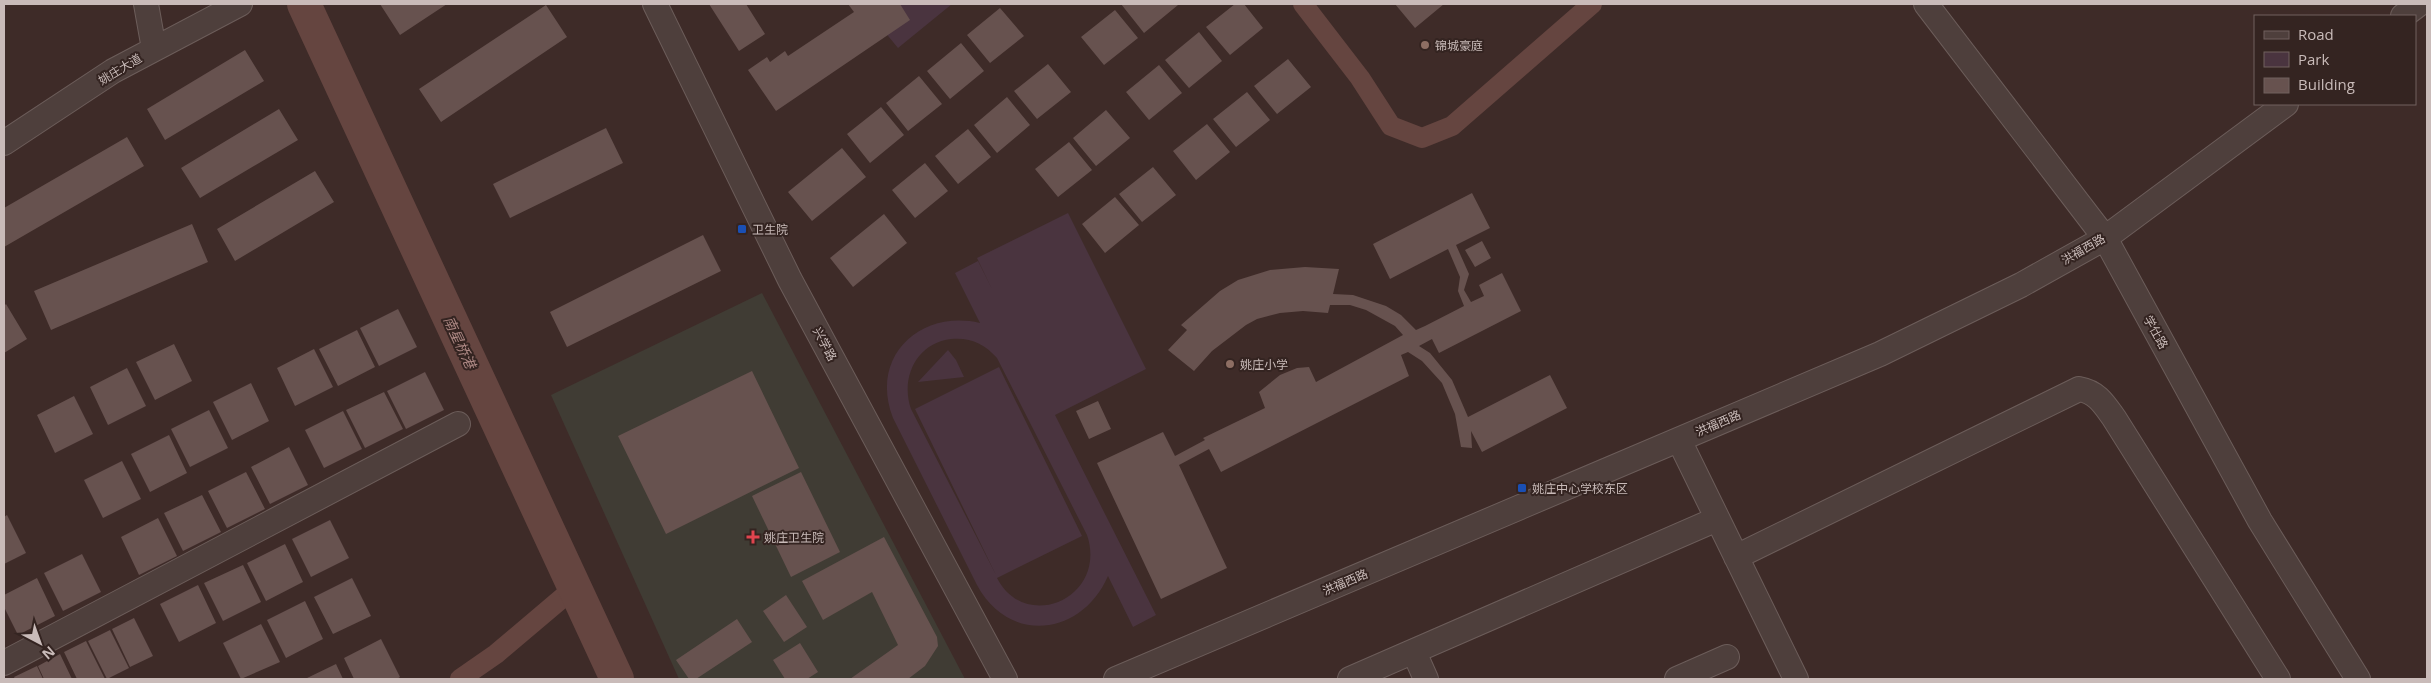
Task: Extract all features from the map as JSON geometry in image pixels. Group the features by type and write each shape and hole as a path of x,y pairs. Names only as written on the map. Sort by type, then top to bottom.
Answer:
{"street":[{"path":"146,4 154,49"},
{"name":"兴学路","path":"655,4 790,280 1005,679"},
{"name":"学仕路","path":"1926,4 2104,238 2260,521 2358,679"},
{"path":"2404,15 2419,4"},
{"name":"姚庄大道","path":"4,143 113,71 234,7"},
{"name":"洪福西路","path":"1116,679 1880,354 2021,285 2104,238 2285,105"},
{"path":"1736,558 2079,389 2089,391 2099,398 2114,418 2278,679"},
{"path":"4,663 458,424"},
{"path":"1678,440 1796,679"},
{"path":"1350,679 1717,519"},
{"path":"1414,652 1426,679"},
{"path":"1677,679 1727,657"}],"shaded area":[{"name":"姚庄卫生院","path":"762,293 965,679 679,679 551,395"}],"green space":[{"path":"883,4 952,4 898,48 870,14"},
{"path":"1068,213 1146,369 1055,415 1156,615 1133,627 1108,576 1096,596 1081,611 1064,621 1045,626 1026,624 1007,617 991,604 977,585 893,418 887,396 888,375 894,357 905,342 920,331 938,323 958,321 980,323 955,273 978,261 992,289 977,258","holes":["958,339 977,342 997,358 1087,535 1090,557 1086,576 1075,591 1061,601 1044,605 1026,604 1010,595 997,578 1082,536 999,367 915,409 996,575 911,409 908,385 914,363 929,347 939,342"]},
{"path":"948,350 956,360 964,377 918,382"}],"building":[{"path":"380,4 447,4 400,35"},
{"path":"709,4 746,4 765,34 739,51"},
{"path":"848,4 900,4 910,20 776,111 748,70 767,57 770,62 785,51 788,56 854,12"},
{"path":"1121,4 1177,4 1178,5 1144,33"},
{"path":"1235,4 1244,4 1263,28 1230,55 1206,27"},
{"path":"1395,4 1444,4 1415,28"},
{"path":"546,5 567,37 441,122 419,89"},
{"path":"1000,8 1024,36 990,63 967,35"},
{"path":"1115,10 1138,38 1104,65 1081,37"},
{"path":"1199,32 1222,61 1189,88 1165,60"},
{"path":"961,43 984,71 950,99 927,71"},
{"path":"245,50 264,81 165,140 147,109"},
{"path":"1288,59 1311,87 1277,114 1254,86"},
{"path":"1048,64 1071,92 1037,119 1014,91"},
{"path":"1159,65 1182,93 1149,120 1126,92"},
{"path":"919,76 942,104 908,131 886,103"},
{"path":"1247,92 1270,120 1236,147 1213,119"},
{"path":"1007,97 1030,125 997,153 974,125"},
{"path":"881,107 904,135 870,163 847,134"},
{"path":"279,109 298,140 200,198 181,168"},
{"path":"1106,110 1130,138 1096,166 1073,138"},
{"path":"1207,124 1230,152 1196,180 1173,151"},
{"path":"606,128 623,163 510,218 493,184"},
{"path":"968,129 991,157 958,184 935,156"},
{"path":"127,137 144,166 4,247 4,208"},
{"path":"1069,142 1092,170 1058,197 1035,169"},
{"path":"842,148 866,177 812,221 788,192"},
{"path":"925,163 948,191 915,218 892,190"},
{"path":"1153,167 1176,195 1142,222 1119,194"},
{"path":"315,171 334,202 235,261 217,229"},
{"path":"1472,193 1490,228 1456,245 1469,274 1464,290 1471,302 1484,296 1479,285 1502,273 1521,311 1439,353 1432,339 1419,346 1430,353 1452,380 1468,417 1550,375 1567,408 1482,452 1471,431 1472,448 1461,447 1455,414 1442,383 1422,361 1408,352 1401,355 1409,376 1221,472 1209,449 1179,465 1227,568 1161,599 1097,463 1163,432 1175,456 1205,440 1203,438 1265,408 1259,392 1280,375 1297,368 1309,367 1316,382 1403,335 1395,326 1366,310 1350,305 1330,305 1328,313 1303,311 1280,313 1257,319 1246,325 1212,351 1194,371 1168,350 1187,330 1181,325 1220,291 1238,280 1270,270 1305,267 1339,269 1333,294 1353,295 1386,306 1401,315 1416,330 1425,326 1464,306 1458,291 1460,277 1448,249 1390,279 1373,244"},
{"path":"1115,197 1139,225 1105,253 1082,224"},
{"path":"884,214 907,243 853,287 830,258"},
{"path":"192,224 208,262 51,330 34,291"},
{"path":"703,235 721,271 567,347 550,312"},
{"path":"1482,241 1491,258 1475,267 1465,250"},
{"path":"6,304 27,339 4,353 4,306"},
{"path":"398,309 417,347 379,366 360,328"},
{"path":"357,330 375,367 338,386 319,349"},
{"path":"174,344 192,381 155,400 136,362"},
{"path":"314,349 333,387 295,406 277,368"},
{"path":"127,368 146,406 108,425 90,387"},
{"path":"752,371 799,468 666,534 618,436"},
{"path":"425,372 444,410 406,429 387,391"},
{"path":"251,383 269,421 232,440 213,402"},
{"path":"384,392 403,429 365,448 346,410"},
{"path":"74,396 93,434 55,453 37,415"},
{"path":"1098,401 1111,429 1089,439 1076,411"},
{"path":"209,410 228,448 190,467 171,429"},
{"path":"343,411 362,449 324,468 305,430"},
{"path":"169,435 187,473 150,492 131,454"},
{"path":"289,447 308,485 270,504 251,467"},
{"path":"122,461 141,499 103,518 84,480"},
{"path":"246,472 265,509 227,528 208,491"},
{"path":"801,472 840,552 791,577 752,496"},
{"path":"202,495 221,532 183,551 164,513"},
{"path":"7,515 26,553 4,564 4,517"},
{"path":"158,518 177,556 139,575 121,537"},
{"path":"330,520 349,558 311,577 292,539"},
{"path":"884,537 937,637 938,646 925,666 908,679 850,679 898,645 872,592 823,620 802,581"},
{"path":"285,544 303,582 266,601 247,563"},
{"path":"82,554 101,592 63,611 44,573"},
{"path":"243,565 261,602 223,621 204,583"},
{"path":"37,578 55,616 18,635 4,607 4,595"},
{"path":"352,578 371,616 333,634 314,597"},
{"path":"198,585 216,623 179,642 160,604"},
{"path":"786,595 807,627 784,642 763,611"},
{"path":"305,601 323,639 286,658 267,620"},
{"path":"134,618 153,656 130,667 112,629"},
{"path":"737,619 752,642 696,679 689,679 676,660"},
{"path":"261,624 280,662 241,679 223,643"},
{"path":"110,630 129,668 107,679 88,641"},
{"path":"381,639 400,677 397,679 354,679 344,658"},
{"path":"86,641 105,679 77,679 64,652"},
{"path":"800,643 818,672 807,679 785,679 773,660"},
{"path":"60,654 72,679 44,679 38,666"},
{"path":"336,664 343,679 305,679"},
{"path":"37,666 43,679 15,679 14,677"}],"waterway":[{"name":"南星桥港","path":"304,4 617,679"},
{"path":"1303,4 1360,78 1391,126 1422,138 1452,126 1592,4"},
{"path":"460,679 496,654 574,588"}],"place":[{"name":"锦城豪庭","path":"1425,45"},
{"name":"卫生院","path":"742,229"},
{"name":"姚庄小学","path":"1230,364"},
{"name":"姚庄中心学校东区","path":"1522,488"},
{"name":"姚庄卫生院","path":"753,537"}]}
